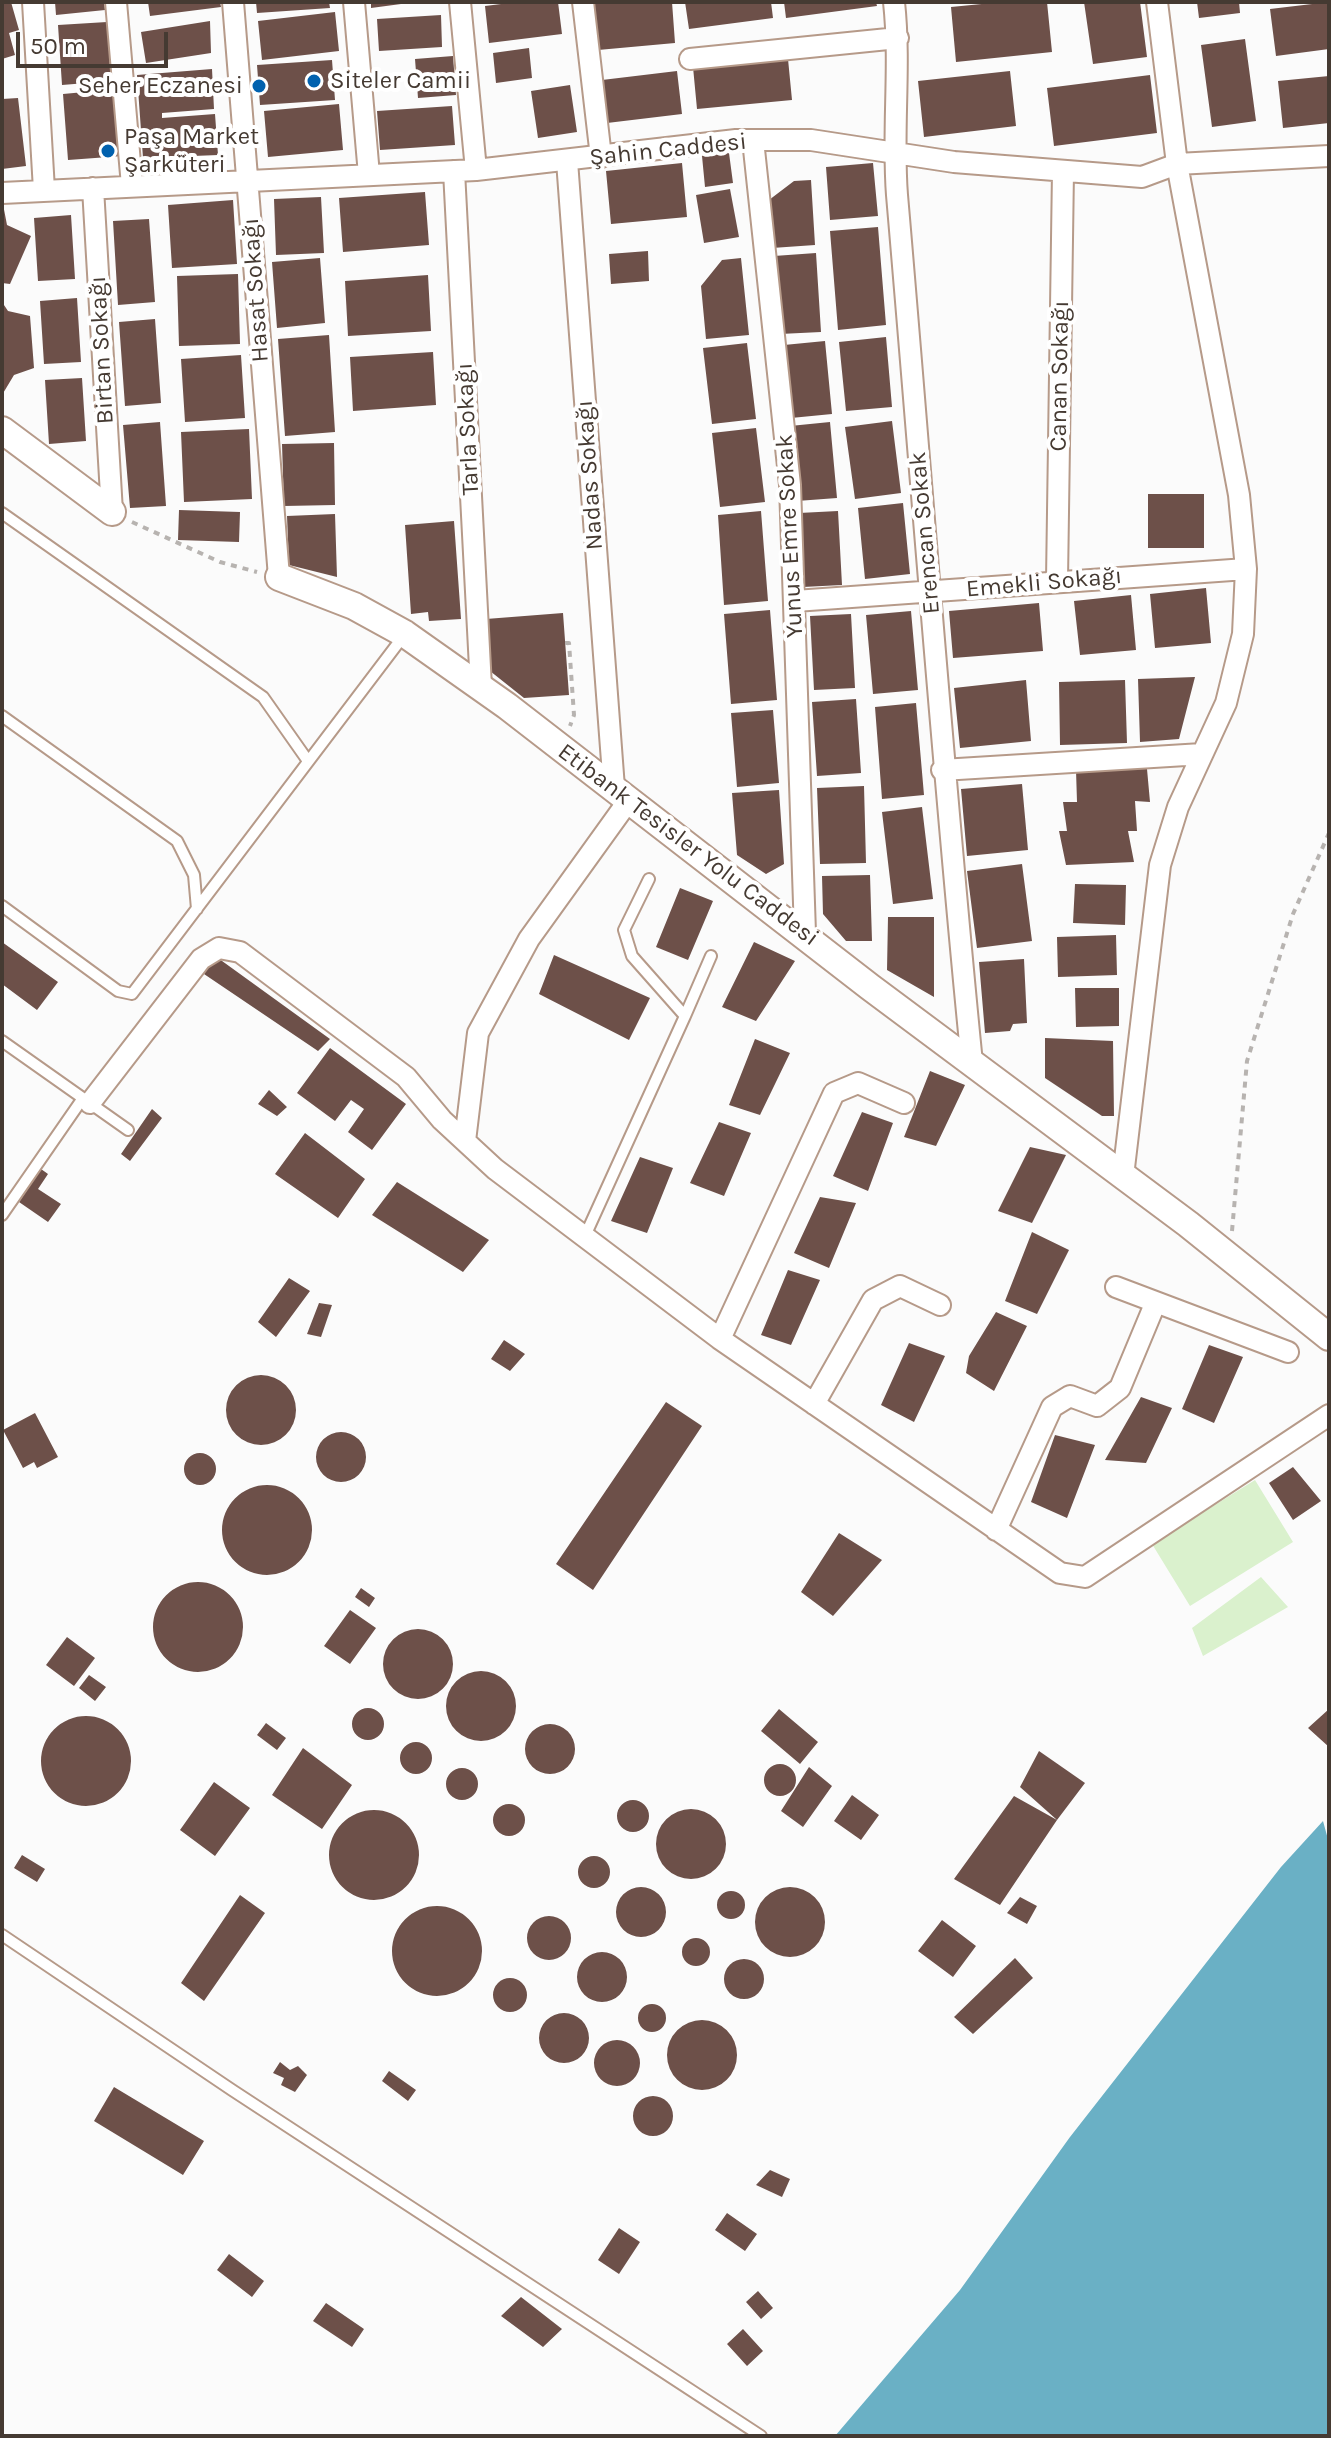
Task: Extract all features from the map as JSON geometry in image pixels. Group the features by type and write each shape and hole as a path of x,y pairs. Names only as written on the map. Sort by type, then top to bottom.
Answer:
{"street":[{"path":"33,2 44,190"},
{"path":"116,2 132,186"},
{"name":"Hasat Sokağı","path":"233,2 279,577"},
{"path":"354,2 369,175"},
{"path":"460,2 476,170"},
{"path":"583,2 601,157"},
{"name":"Erencan Sokak","path":"894,2 898,38 894,150 931,593 942,770 972,1063"},
{"path":"1123,1176 1160,865 1178,807 1226,703 1240,647 1246,569 1239,495 1177,164 1157,2"},
{"path":"690,59 898,38"},
{"name":"Şahin Caddesi","path":"2,193 476,170 753,140 811,140 894,150 954,162 1142,177 1177,164 1329,156"},
{"name":"Yunus Emre Sokak","path":"753,140 790,485 805,933"},
{"name":"Nadas Sokağı","path":"567,161 622,794"},
{"name":"Tarla Sokağı","path":"454,171 481,687"},
{"name":"Canan Sokağı","path":"1057,580 1063,171"},
{"name":"Birtan Sokağı","path":"93,188 112,512"},
{"path":"2,430 112,512"},
{"name":"Emekli Sokağı","path":"795,601 931,593 1057,580 1246,569"},
{"name":"Etibank Tesisler Yolu Caddesi","path":"279,577 354,606 405,634 481,687 1229,1257 1329,1337"},
{"path":"942,770 1202,754"},
{"path":"465,1141 478,1033 529,939 622,794"},
{"path":"86,1100 201,959 219,948 240,952 406,1077 495,1169 720,1339 1060,1573 1085,1577 1329,1415"},
{"path":"720,1339 834,1093 858,1083 904,1103"},
{"path":"814,1404 873,1300 900,1286 940,1305"},
{"path":"1116,1287 1288,1352"},
{"path":"996,1530 1052,1407 1070,1396 1097,1406 1120,1388 1155,1304"}],"lane":[{"path":"2,513 263,697 308,761"},
{"path":"2,906 118,991 132,994 405,634"},
{"path":"2,716 177,841 194,875 197,909"},
{"path":"649,879 624,930 632,956 685,1016"},
{"path":"585,1236 711,956"},
{"path":"2,1041 128,1130"},
{"path":"2,1215 86,1100"},
{"path":"2,1935 232,2090 761,2436"}],"path":[{"path":"112,512 220,562 279,577"},
{"path":"565,643 569,643 574,715 567,752"},
{"path":"1229,1257 1247,1061 1293,914 1329,833"}],"green space":[{"path":"1255,1480 1293,1542 1190,1606 1152,1544"},
{"path":"1261,1577 1288,1607 1203,1656 1192,1628"}],"water":[{"path":"1323,1821 1329,1843 1329,2436 835,2436 960,2290 1070,2137 1281,1867"}],"building":[{"path":"2,2 11,2 19,30 9,33 15,55 2,59"},
{"path":"55,2 104,2 105,10 56,15"},
{"path":"148,2 220,2 221,7 150,16"},
{"path":"256,2 329,2 330,8 257,13"},
{"path":"371,2 401,2 401,4 371,8"},
{"path":"558,2 562,34 489,43 485,6"},
{"path":"594,2 672,2 675,43 598,50"},
{"path":"685,2 771,2 773,18 689,29"},
{"path":"784,2 876,2 877,6 786,18"},
{"path":"1047,2 1052,52 956,62 951,7"},
{"path":"1084,2 1140,2 1147,57 1093,64"},
{"path":"1197,2 1239,2 1240,13 1199,18"},
{"path":"1329,2 1329,49 1276,56 1270,9"},
{"path":"335,12 339,51 262,60 258,21"},
{"path":"441,15 442,47 379,51 377,19"},
{"path":"210,21 211,53 146,63 141,32"},
{"path":"107,22 111,81 62,85 58,25"},
{"path":"1245,39 1256,121 1212,127 1201,45"},
{"path":"529,48 532,78 496,83 493,53"},
{"path":"453,56 456,95 418,98 415,59"},
{"path":"788,59 792,100 697,109 693,67"},
{"path":"332,60 335,100 260,105 257,65"},
{"path":"212,69 214,109 162,113 162,118 215,114 218,155 143,158 137,75"},
{"path":"677,71 682,114 607,123 602,80"},
{"path":"1010,71 1016,126 924,137 918,81"},
{"path":"1150,75 1157,133 1054,146 1047,88"},
{"path":"1329,76 1329,123 1283,128 1278,81"},
{"path":"570,85 577,132 538,138 531,91"},
{"path":"117,89 122,156 68,160 63,94"},
{"path":"18,98 26,166 2,169 2,99"},
{"path":"339,104 343,150 268,157 264,111"},
{"path":"452,106 455,145 380,150 377,111"},
{"path":"729,153 733,183 705,187 702,156"},
{"path":"682,163 687,217 611,224 606,171"},
{"path":"873,163 878,216 830,220 826,167"},
{"path":"811,180 815,245 772,248 769,200 794,181"},
{"path":"730,189 739,237 704,243 696,195"},
{"path":"425,192 429,245 343,252 339,198"},
{"path":"321,197 324,253 276,255 274,199"},
{"path":"2,199 7,225 31,236 10,284 2,283"},
{"path":"233,200 237,264 172,268 168,205"},
{"path":"71,215 75,279 38,281 34,218"},
{"path":"149,219 155,302 118,305 113,221"},
{"path":"878,227 886,325 838,330 830,231"},
{"path":"648,251 649,281 611,284 609,254"},
{"path":"816,253 821,332 780,334 774,256"},
{"path":"320,258 325,323 277,328 272,262"},
{"path":"741,258 749,335 706,339 701,286 722,260"},
{"path":"238,274 240,344 179,346 177,276"},
{"path":"428,275 431,331 348,336 345,281"},
{"path":"77,298 81,362 44,364 40,301"},
{"path":"2,302 8,311 30,316 34,368 14,375 2,395"},
{"path":"155,319 161,403 125,406 119,322"},
{"path":"329,335 335,432 285,436 278,339"},
{"path":"886,337 892,407 846,411 839,342"},
{"path":"825,341 832,414 791,418 784,345"},
{"path":"747,343 756,419 712,424 703,348"},
{"path":"433,352 436,405 353,411 350,357"},
{"path":"241,355 245,418 185,422 181,359"},
{"path":"82,378 86,441 49,444 45,380"},
{"path":"892,421 901,493 855,499 845,427"},
{"path":"160,422 166,506 130,508 123,425"},
{"path":"830,422 837,498 797,501 790,426"},
{"path":"756,428 765,502 720,507 712,433"},
{"path":"249,429 252,499 184,502 181,432"},
{"path":"334,443 335,505 284,506 282,444"},
{"path":"1148,494 1204,494 1204,548 1148,548"},
{"path":"903,503 910,574 865,579 858,508"},
{"path":"179,510 240,512 239,542 178,540"},
{"path":"761,511 768,601 724,605 718,515"},
{"path":"838,511 842,585 803,587 799,513"},
{"path":"335,514 337,577 289,565 287,516"},
{"path":"454,521 461,619 429,621 428,612 411,614 405,525"},
{"path":"1206,588 1211,643 1155,648 1150,594"},
{"path":"1131,595 1136,650 1080,655 1074,601"},
{"path":"1039,603 1043,651 953,658 949,611"},
{"path":"770,610 777,700 731,704 724,614"},
{"path":"911,611 918,690 873,694 866,615"},
{"path":"563,613 569,695 524,698 490,671 486,619"},
{"path":"851,614 855,688 814,690 810,616"},
{"path":"1195,677 1179,739 1140,742 1138,679"},
{"path":"1026,680 1031,741 960,748 954,688"},
{"path":"1125,680 1127,743 1060,745 1059,682"},
{"path":"856,699 861,773 817,776 812,702"},
{"path":"916,703 924,795 882,799 875,707"},
{"path":"773,710 779,783 737,787 731,713"},
{"path":"1147,769 1150,802 1135,801 1137,831 1128,831 1134,862 1066,865 1059,831 1067,831 1063,802 1077,802 1076,770"},
{"path":"1022,784 1028,850 967,856 961,789"},
{"path":"864,786 866,863 820,864 817,788"},
{"path":"779,790 784,864 766,874 737,855 732,793"},
{"path":"922,807 933,899 893,904 882,812"},
{"path":"1022,864 1032,941 977,948 967,871"},
{"path":"870,875 872,941 846,941 823,914 822,876"},
{"path":"1075,884 1126,885 1125,925 1073,923"},
{"path":"680,888 713,901 688,960 656,947"},
{"path":"888,917 934,917 934,997 887,970"},
{"path":"1116,935 1117,975 1058,977 1057,937"},
{"path":"2,942 58,982 37,1010 2,984"},
{"path":"754,942 795,961 756,1021 722,1007"},
{"path":"211,953 330,1039 318,1051 204,974"},
{"path":"554,955 650,998 629,1040 539,994"},
{"path":"1024,959 1027,1023 1013,1024 1010,1031 985,1033 979,962"},
{"path":"1075,988 1119,988 1119,1026 1076,1027"},
{"path":"1045,1038 1113,1041 1114,1116 1102,1116 1045,1078"},
{"path":"755,1039 790,1053 760,1115 729,1105"},
{"path":"330,1048 406,1104 372,1150 348,1132 364,1109 351,1100 335,1121 297,1093"},
{"path":"930,1071 965,1085 936,1146 904,1137"},
{"path":"269,1090 287,1107 277,1116 258,1104"},
{"path":"152,1109 162,1118 130,1161 121,1154"},
{"path":"862,1112 893,1123 868,1191 833,1176"},
{"path":"719,1122 751,1133 724,1196 690,1183"},
{"path":"305,1133 365,1179 338,1218 275,1174"},
{"path":"1030,1147 1066,1155 1032,1223 998,1211"},
{"path":"640,1157 673,1168 647,1233 611,1221"},
{"path":"41,1169 48,1174 38,1189 61,1204 48,1222 19,1202"},
{"path":"397,1182 489,1240 463,1272 372,1215"},
{"path":"820,1197 856,1203 829,1268 794,1253"},
{"path":"1032,1232 1069,1250 1037,1314 1005,1301"},
{"path":"788,1270 820,1280 791,1345 761,1335"},
{"path":"289,1278 310,1291 276,1337 258,1322"},
{"path":"319,1303 332,1305 321,1337 307,1334"},
{"path":"996,1312 1027,1326 994,1391 966,1373 969,1356"},
{"path":"504,1340 525,1354 510,1371 491,1359"},
{"path":"909,1343 945,1356 914,1422 881,1405"},
{"path":"1209,1345 1243,1357 1214,1423 1182,1409"},
{"path":"261,1375 280,1381 290,1391 296,1410 290,1429 280,1439 261,1445 242,1439 232,1429 226,1410 232,1391 242,1381"},
{"path":"1141,1397 1172,1408 1146,1463 1105,1460"},
{"path":"666,1402 702,1426 593,1590 556,1564"},
{"path":"35,1413 58,1457 37,1468 34,1462 23,1468 3,1430"},
{"path":"341,1432 359,1439 366,1457 359,1475 341,1482 323,1475 316,1457 323,1439"},
{"path":"1055,1435 1095,1445 1067,1518 1031,1502"},
{"path":"200,1453 211,1458 216,1469 211,1480 200,1485 189,1480 184,1469 189,1458"},
{"path":"1293,1467 1321,1501 1293,1520 1269,1483"},
{"path":"267,1485 284,1488 299,1498 309,1513 312,1530 309,1547 299,1562 284,1572 267,1575 250,1572 235,1562 225,1547 222,1530 225,1513 235,1498 250,1488"},
{"path":"839,1533 882,1560 833,1616 801,1592"},
{"path":"198,1582 215,1585 230,1595 240,1610 243,1627 240,1644 230,1659 215,1669 198,1672 181,1669 166,1659 156,1644 153,1627 156,1610 166,1595 181,1585"},
{"path":"361,1588 375,1598 369,1607 355,1597"},
{"path":"350,1610 376,1628 350,1664 324,1646"},
{"path":"418,1629 443,1639 453,1664 443,1689 418,1699 393,1689 383,1664 393,1639"},
{"path":"67,1637 95,1658 74,1686 46,1665"},
{"path":"481,1671 500,1677 510,1687 516,1706 510,1725 500,1735 481,1741 462,1735 452,1725 446,1706 452,1687 462,1677"},
{"path":"89,1675 106,1687 95,1701 79,1688"},
{"path":"368,1708 379,1713 384,1724 379,1735 368,1740 357,1735 352,1724 357,1713"},
{"path":"779,1709 818,1742 800,1764 761,1731"},
{"path":"1329,1709 1329,1747 1308,1728"},
{"path":"86,1716 103,1719 118,1729 128,1744 131,1761 128,1778 118,1793 103,1803 86,1806 69,1803 54,1793 44,1778 41,1761 44,1744 54,1729 69,1719"},
{"path":"266,1723 286,1738 277,1750 257,1735"},
{"path":"550,1724 568,1731 575,1749 568,1767 550,1774 532,1767 525,1749 532,1731"},
{"path":"416,1742 427,1747 432,1758 427,1769 416,1774 405,1769 400,1758 405,1747"},
{"path":"303,1748 352,1785 322,1829 272,1795"},
{"path":"1039,1751 1085,1783 1057,1820 1020,1787"},
{"path":"780,1764 791,1769 796,1780 791,1791 780,1796 769,1791 764,1780 769,1769"},
{"path":"809,1767 832,1786 803,1827 781,1811"},
{"path":"462,1768 473,1773 478,1784 473,1795 462,1800 451,1795 446,1784 451,1773"},
{"path":"214,1782 250,1808 215,1856 180,1830"},
{"path":"852,1795 879,1815 861,1840 834,1821"},
{"path":"1014,1796 1057,1820 1000,1905 954,1879"},
{"path":"633,1800 644,1805 649,1816 644,1827 633,1832 622,1827 617,1816 622,1805"},
{"path":"509,1804 520,1809 525,1820 520,1831 509,1836 498,1831 493,1820 498,1809"},
{"path":"691,1809 710,1815 720,1825 726,1844 720,1863 710,1873 691,1879 672,1873 662,1863 656,1844 662,1825 672,1815"},
{"path":"374,1810 391,1813 406,1823 416,1838 419,1855 416,1872 406,1887 391,1897 374,1900 357,1897 342,1887 332,1872 329,1855 332,1838 342,1823 357,1813"},
{"path":"22,1855 45,1869 37,1882 14,1868"},
{"path":"594,1856 605,1861 610,1872 605,1883 594,1888 583,1883 578,1872 583,1861"},
{"path":"641,1887 659,1894 666,1912 659,1930 641,1937 623,1930 616,1912 623,1894"},
{"path":"790,1887 809,1893 819,1903 825,1922 819,1941 809,1951 790,1957 771,1951 761,1941 755,1922 761,1903 771,1893"},
{"path":"731,1891 741,1895 745,1905 741,1915 731,1919 721,1915 717,1905 721,1895"},
{"path":"240,1895 265,1913 204,2001 181,1983"},
{"path":"1020,1897 1037,1906 1027,1924 1007,1913"},
{"path":"437,1906 454,1909 469,1919 479,1934 482,1951 479,1968 469,1983 454,1993 437,1996 420,1993 405,1983 395,1968 392,1951 395,1934 405,1919 420,1909"},
{"path":"549,1916 564,1923 571,1938 564,1953 549,1960 534,1953 527,1938 534,1923"},
{"path":"942,1920 976,1946 953,1977 918,1951"},
{"path":"696,1938 706,1942 710,1952 706,1962 696,1966 686,1962 682,1952 686,1942"},
{"path":"602,1952 620,1959 627,1977 620,1995 602,2002 584,1995 577,1977 584,1959"},
{"path":"1015,1958 1033,1978 973,2034 954,2017"},
{"path":"744,1959 758,1965 764,1979 758,1993 744,1999 730,1993 724,1979 730,1965"},
{"path":"510,1978 522,1983 527,1995 522,2007 510,2012 498,2007 493,1995 498,1983"},
{"path":"652,2004 662,2008 666,2018 662,2028 652,2032 642,2028 638,2018 642,2008"},
{"path":"564,2013 582,2020 589,2038 582,2056 564,2063 546,2056 539,2038 546,2020"},
{"path":"702,2020 721,2026 731,2036 737,2055 731,2074 721,2084 702,2090 683,2084 673,2074 667,2055 673,2036 683,2026"},
{"path":"617,2040 633,2047 640,2063 633,2079 617,2086 601,2079 594,2063 601,2047"},
{"path":"280,2062 290,2070 298,2066 307,2075 295,2092 281,2085 284,2078 273,2073"},
{"path":"389,2071 416,2090 408,2101 382,2081"},
{"path":"114,2087 204,2141 183,2175 94,2121"},
{"path":"653,2096 667,2102 673,2116 667,2130 653,2136 639,2130 633,2116 639,2102"},
{"path":"770,2170 790,2179 782,2197 756,2185"},
{"path":"727,2213 757,2234 745,2251 715,2230"},
{"path":"619,2228 640,2242 619,2274 598,2260"},
{"path":"229,2254 264,2281 252,2297 217,2270"},
{"path":"758,2291 773,2308 761,2319 746,2302"},
{"path":"521,2297 562,2329 543,2347 501,2316"},
{"path":"326,2303 364,2329 352,2347 313,2321"},
{"path":"743,2329 763,2351 747,2366 727,2344"}],"place":[{"name":"Siteler Camii","path":"314,81"},
{"name":"Seher Eczanesi","path":"259,86"},
{"name":"Paşa Market Şarküteri","path":"108,151"}]}
